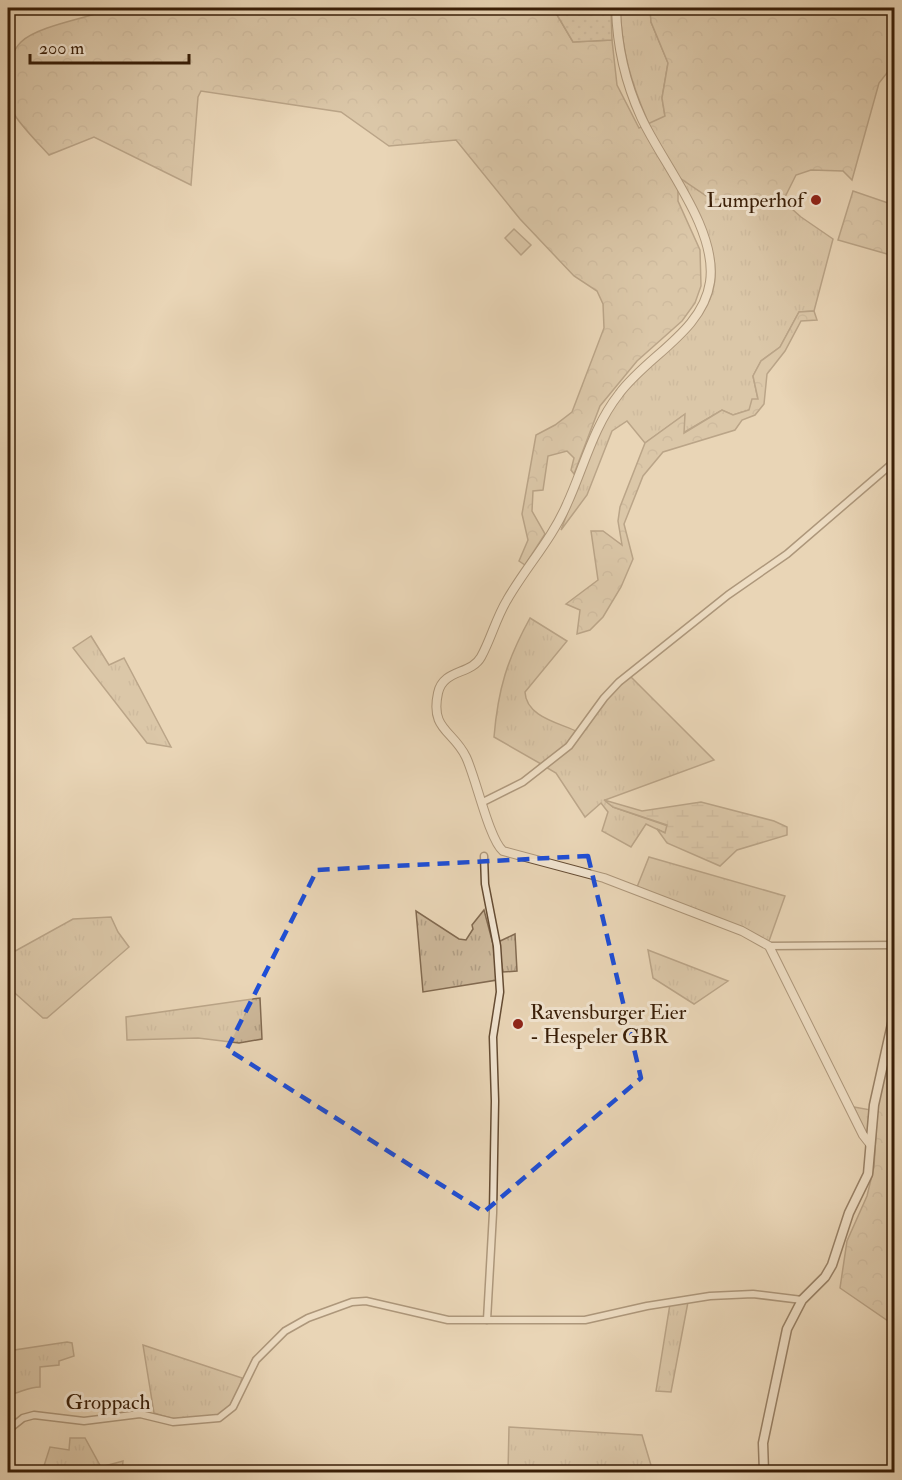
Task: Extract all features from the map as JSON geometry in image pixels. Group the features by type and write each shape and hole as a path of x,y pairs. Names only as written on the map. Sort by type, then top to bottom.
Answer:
{"main road":[{"path":"763,1471 763,1443 787,1329 802,1300 825,1277 838,1252 849,1213 868,1174 874,1105 894,1015"}],"street":[{"path":"616,8 621,60 633,97 697,222 708,253 710,283 705,300 695,317 633,376 604,414 561,517 506,602 478,661 449,675 438,690 437,713 441,729 460,747 483,802 496,846 503,851 604,878 742,931 769,946 894,945"},
{"path":"483,802 523,782 569,746 603,698 619,682 728,595 788,554 894,462"},
{"path":"484,856 488,911 497,946 500,983 493,1037 493,1202 487,1320"},
{"path":"769,946 870,1144"},
{"name":"Groppach","path":"8,1430 23,1418 34,1415 84,1422 141,1414 172,1422 219,1418 233,1407 256,1360 285,1331 308,1318 352,1302 366,1300 423,1316 448,1320 585,1320 647,1306 710,1296 753,1294 802,1300"}],"highlighted area":[{"path":"588,856 641,1078 484,1212 227,1049 317,870"}],"green space":[{"path":"94,8 553,8 573,42 612,40 617,85 639,128 665,116 662,98 668,63 651,22 650,8 894,8 894,64 879,83 852,180 843,171 811,170 796,175 783,201 711,199 678,177 678,201 700,250 701,286 695,303 682,321 637,361 600,406 574,474 571,470 574,458 567,451 548,456 543,490 533,491 532,511 545,534 525,565 519,561 528,540 522,514 536,435 555,425 572,412 604,328 603,304 597,291 574,276 520,219 456,140 389,146 341,112 201,91 198,97 191,185 94,137 49,155 23,127 12,109 9,100 8,78 12,58 21,42 27,37 95,14"},
{"path":"553,8 611,8 612,40 573,42"},
{"path":"620,8 650,8 651,22 668,63 662,98 665,117 649,124 629,67"},
{"path":"678,176 711,199 783,201 801,217 833,239 814,311 799,312 780,347 761,361 753,376 758,399 749,410 733,415 722,410 683,433 684,415 645,443 627,421 612,431 587,495 561,530 590,449 605,418 643,370 699,318 714,289 715,271 709,241"},
{"path":"853,191 894,205 894,256 838,240"},
{"path":"514,229 531,245 521,255 505,238"},
{"path":"814,311 817,320 801,321 785,351 767,374 764,404 755,415 742,420 735,430 663,452 643,476 624,524 633,559 621,587 603,617 590,630 577,634 580,610 566,604 598,580 591,531 603,531 622,545 618,521 620,507 645,443 685,414 684,433 722,410 733,415 749,410 752,399 758,399 753,376 761,361 780,347 799,312"},
{"path":"530,618 567,641 525,692 527,701 531,708 545,718 578,732 569,745 541,764 494,737 498,704 505,675"},
{"path":"91,636 109,665 124,658 171,747 147,743 73,648"},
{"path":"630,676 714,760 605,800 613,807 668,826 665,833 646,824 631,847 602,831 608,812 601,803 585,817 556,773 544,766 570,748 605,700"},
{"path":"604,800 642,811 701,802 774,821 787,827 787,835 737,850 720,866 667,843 657,829 665,833 667,825 613,807"},
{"path":"649,857 785,896 769,941 637,887"},
{"path":"484,910 493,944 497,980 423,992 416,911 459,939 466,940 473,929 472,925"},
{"path":"111,917 129,947 47,1018 43,1018 8,987 8,955 73,919"},
{"path":"515,934 517,971 503,972 498,942"},
{"path":"648,950 728,981 694,1004 653,978"},
{"path":"260,998 262,1039 239,1043 198,1038 127,1040 126,1017"},
{"path":"894,1033 894,1325 840,1288 847,1241 867,1196 874,1167 878,1101"},
{"path":"854,1107 871,1110 869,1131 866,1133"},
{"path":"688,1302 671,1392 656,1391 670,1304"},
{"path":"72,1343 74,1356 59,1361 59,1365 40,1367 40,1387 8,1395 8,1351"},
{"path":"143,1345 242,1378 235,1399 226,1409 207,1419 174,1419 154,1413"},
{"path":"509,1427 642,1435 653,1472 508,1472"},
{"path":"70,1438 85,1438 101,1467 123,1461 122,1472 45,1472 43,1469 50,1447 69,1450"}],"place":[{"name":"Lumperhof","path":"816,200"},
{"name":"Ravensburger Eier - Hespeler GBR","path":"518,1024"}]}
